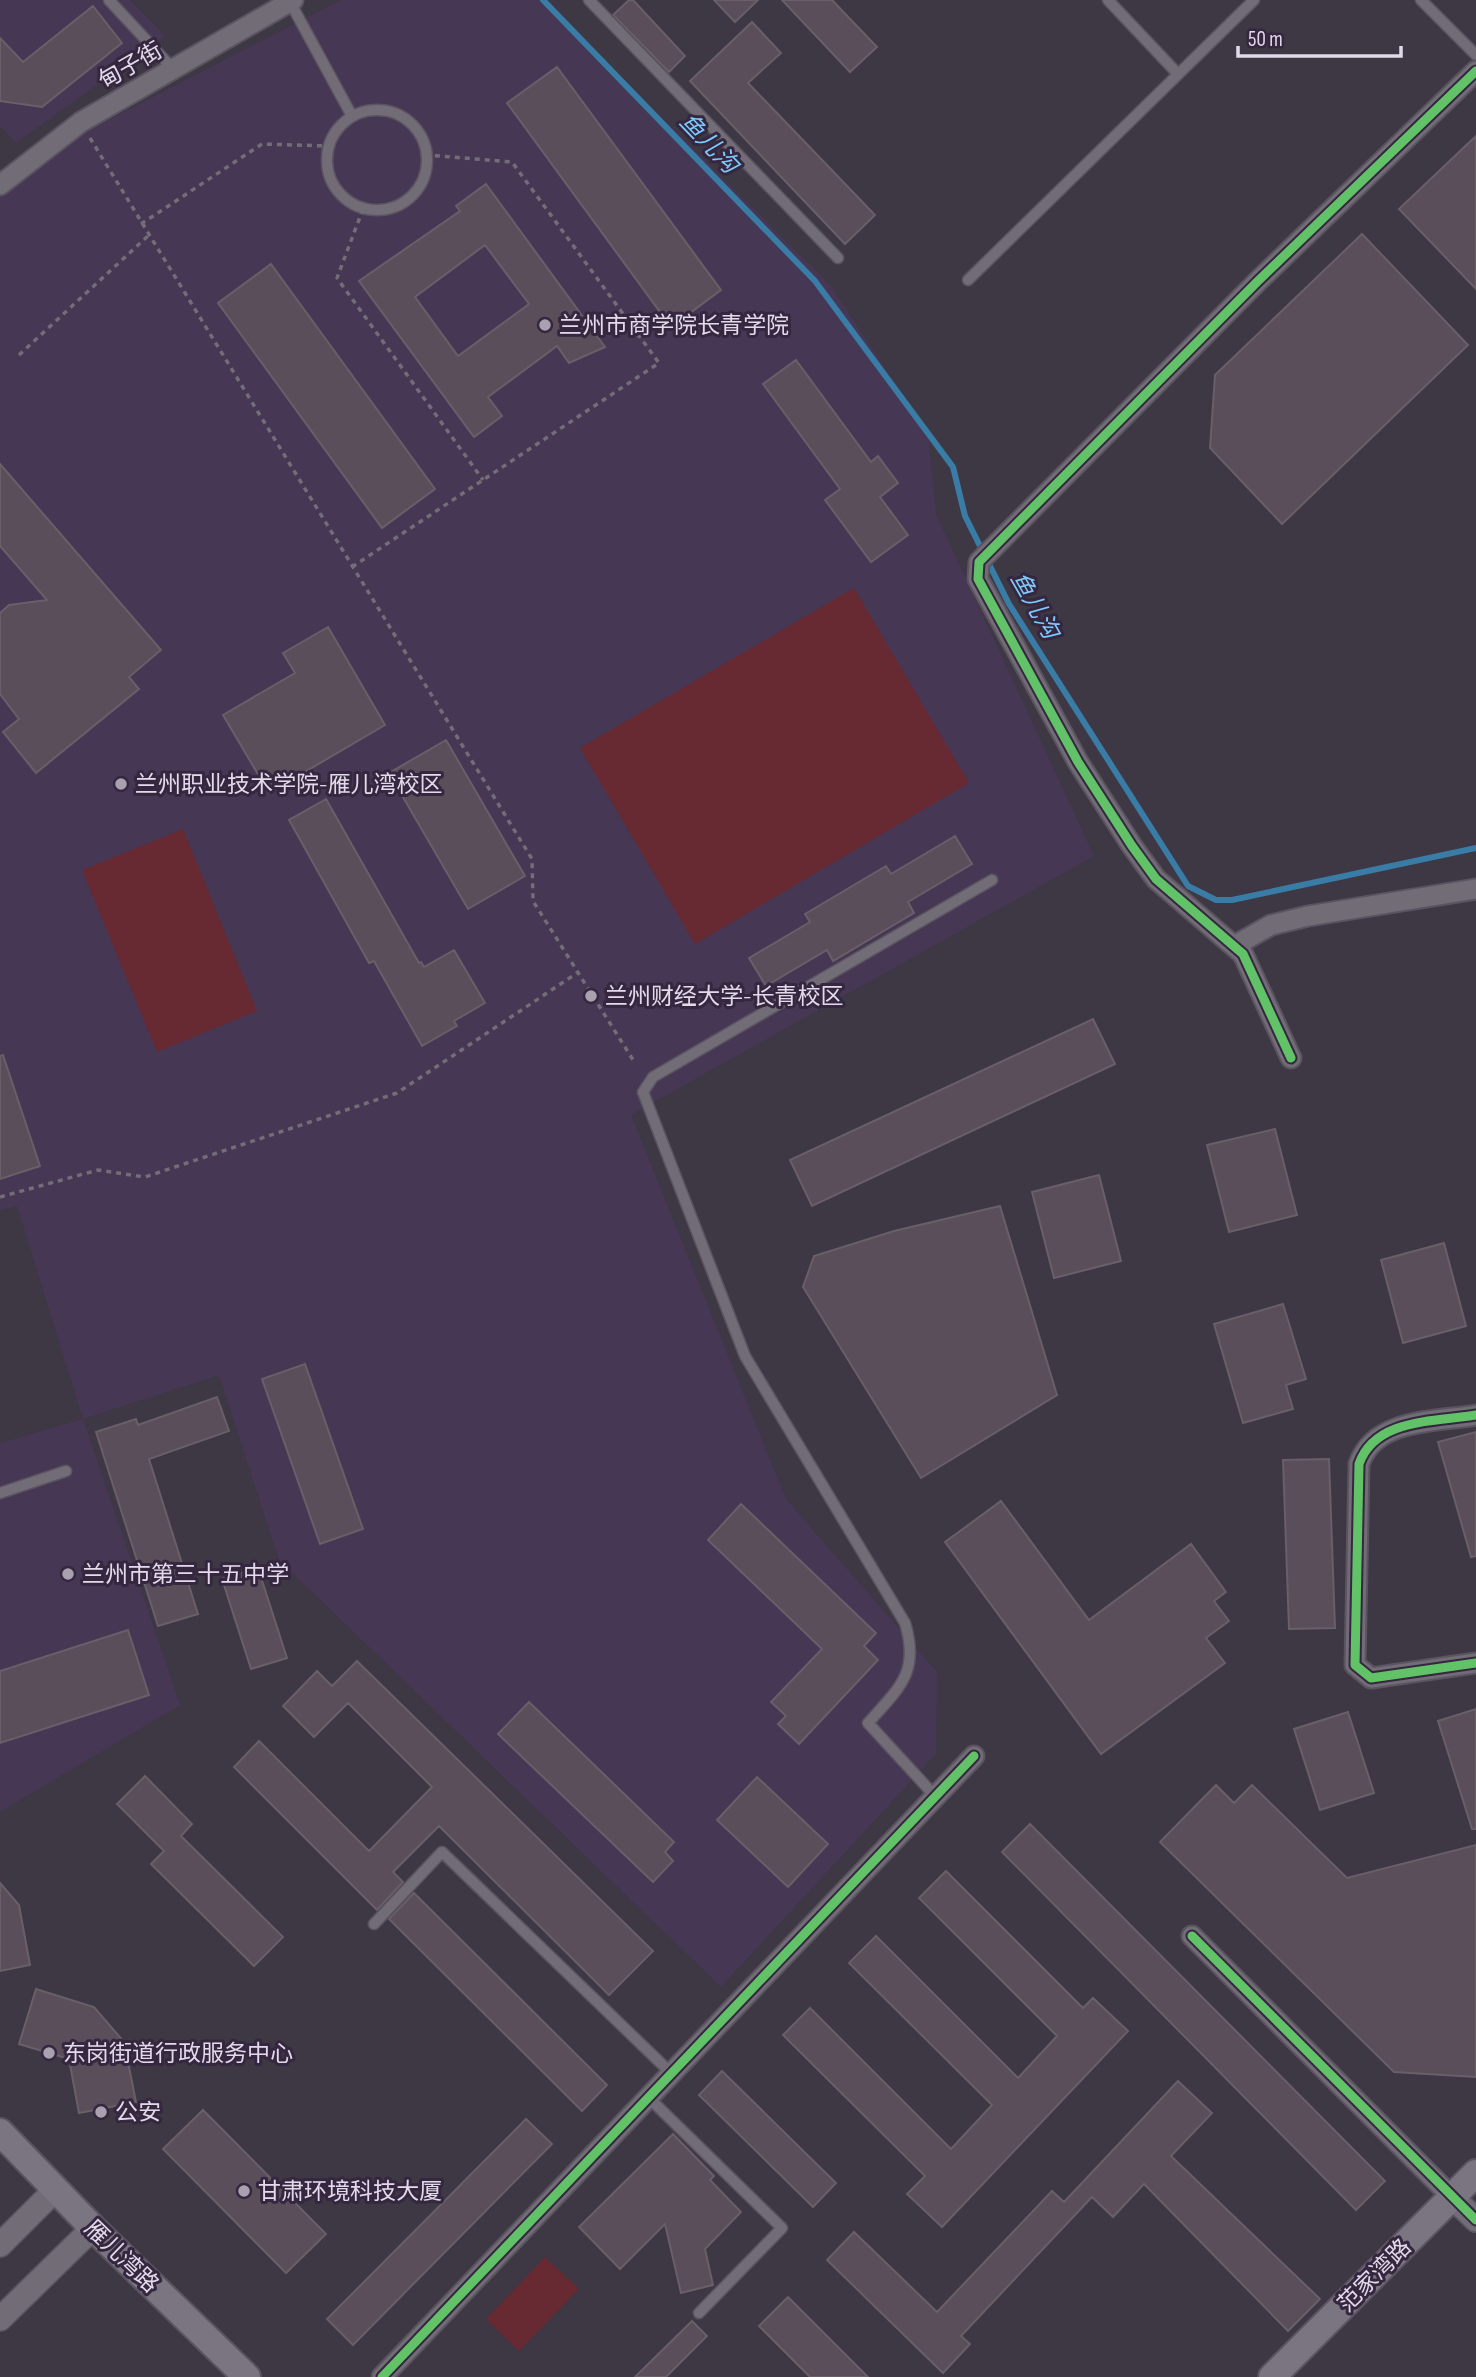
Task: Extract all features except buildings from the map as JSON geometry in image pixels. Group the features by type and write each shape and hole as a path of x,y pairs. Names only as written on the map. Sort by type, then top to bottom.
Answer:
{"main road":[{"name":"雁儿湾路","path":"0,2132 93,2228 247,2377"},
{"name":"范家湾路","path":"1272,2377 1476,2173"}],"street":[{"name":"甸子街","path":"0,185 81,122 291,1"},
{"path":"1292,1058 1242,954 1156,880 1078,762 978,579 979,562 1248,292 1476,71"},
{"path":"1234,947 1270,925 1308,916 1476,889"},
{"path":"1476,1415 1385,1431 1364,1450 1359,1464 1355,1665 1371,1678 1476,1663"},
{"path":"382,2377 974,1756"},
{"path":"1192,1936 1476,2220"},
{"path":"0,2245 55,2190"},
{"path":"0,2319 93,2228"}],"lane":[{"path":"109,0 173,69"},
{"path":"589,0 838,258"},
{"path":"1108,0 1178,74"},
{"path":"968,280 1254,0"},
{"path":"1421,0 1476,55"},
{"path":"291,1 352,116"},
{"path":"371,110 390,111 408,121 421,136 427,155 426,174 417,192 402,205 383,211 363,209 345,200 332,185 327,166 328,146 337,129 352,116 371,110"},
{"path":"935,1796 868,1723 905,1681 911,1642 905,1623 745,1356 643,1092 653,1077 992,880"},
{"path":"0,1493 66,1471"},
{"path":"374,1924 442,1852 671,2073"},
{"path":"648,2097 782,2228 698,2313"}],"path":[{"path":"81,122 532,859 533,901 635,1063"},
{"path":"141,224 262,144 328,146"},
{"path":"352,567 659,362 512,162 427,155"},
{"path":"363,209 337,278 483,480"},
{"path":"19,355 149,235"},
{"path":"0,1198 98,1170 145,1177 397,1093 578,973"}],"shaded area":[{"path":"0,0 130,0 165,36 16,143 0,126"},
{"name":"兰州财经大学-长青校区","path":"341,0 544,0 831,286 928,434 936,514 1094,856 631,1115 786,1499 937,1672 936,1754 721,1987 279,1560 219,1375 83,1419 17,1206 0,1210 0,197 83,133"},
{"path":"854,588 969,783 695,944 580,748"},
{"path":"183,829 257,1011 157,1052 82,870"},
{"name":"兰州市第三十五中学","path":"83,1419 180,1705 0,1812 0,1443"},
{"path":"545,2257 579,2289 519,2351 486,2319"}],"waterway":[{"name":"鱼儿沟","path":"543,0 815,281 953,467 965,516 1009,604 1188,886 1216,900 1232,900 1476,848"}],"cycle path":[{"path":"1291,1058 1243,954 1156,879 1078,762 978,579 979,562 1257,282 1476,71"},
{"path":"1476,1415 1425,1421 1392,1430 1378,1438 1367,1449 1359,1464 1355,1665 1371,1678 1476,1663"},
{"path":"382,2377 974,1756"},
{"path":"1192,1936 1476,2220"}],"place":[{"name":"兰州市商学院长青学院","path":"545,325"},
{"name":"兰州职业技术学院-雁儿湾校区","path":"121,784"},
{"name":"兰州财经大学-长青校区","path":"591,996"},
{"name":"兰州市第三十五中学","path":"68,1574"},
{"name":"东岗街道行政服务中心","path":"49,2053"},
{"name":"公安","path":"101,2112"},
{"name":"甘肃环境科技大厦","path":"244,2191"}]}
